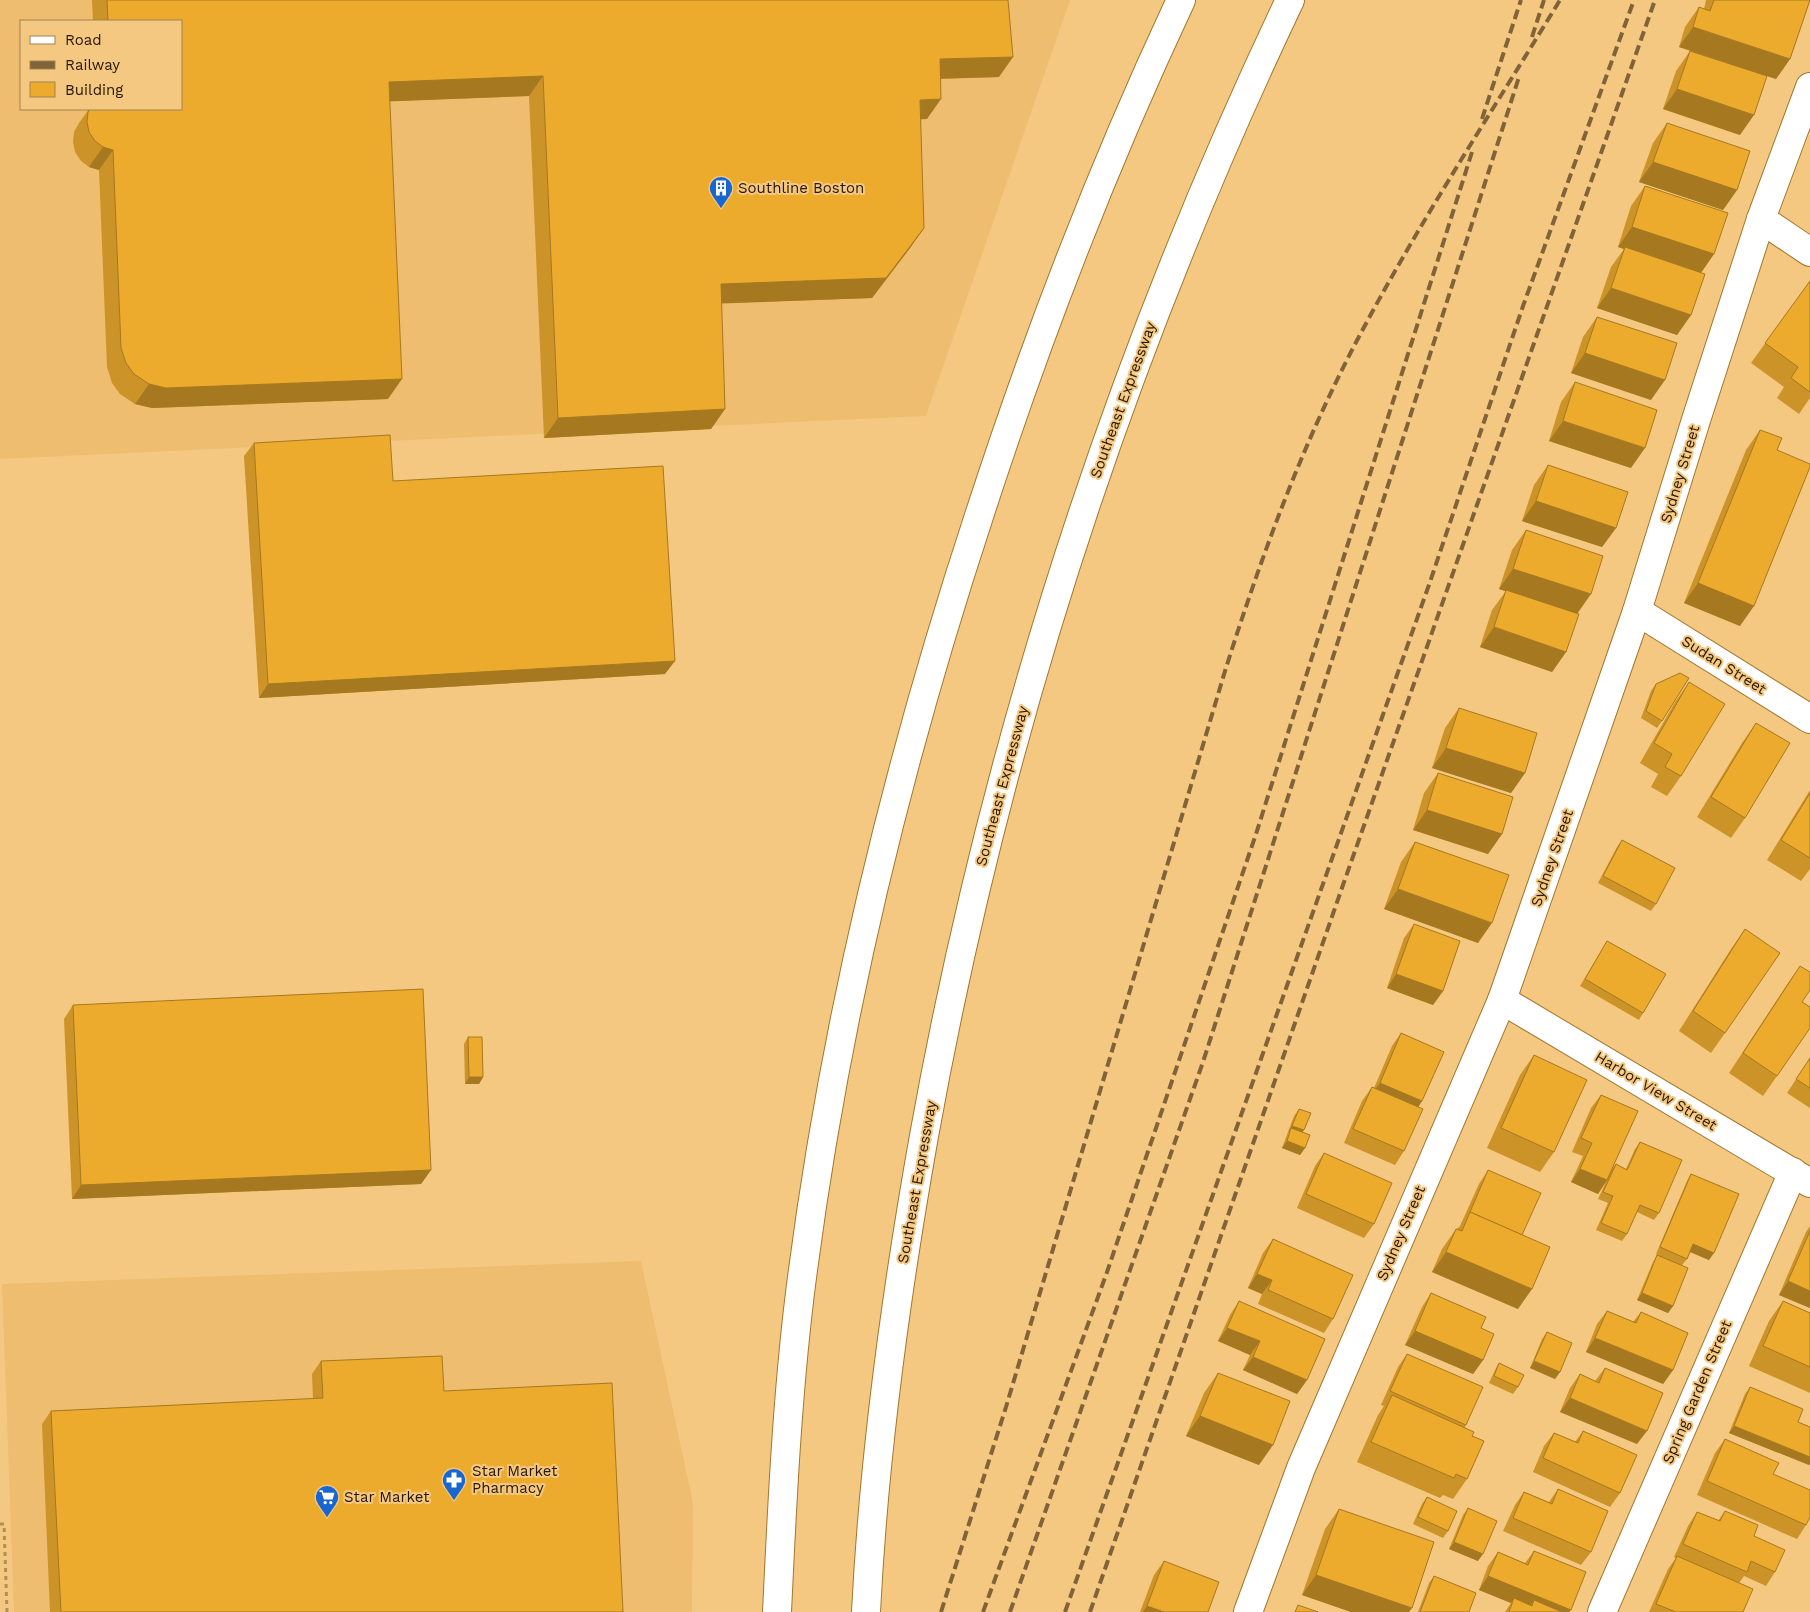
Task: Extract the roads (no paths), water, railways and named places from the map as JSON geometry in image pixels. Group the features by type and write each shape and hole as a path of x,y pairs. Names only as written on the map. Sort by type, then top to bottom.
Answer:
{"main road":[{"path":"776,1612 792,1360 816,1182 858,961 905,764 962,567 1003,441 1048,314 1113,151 1181,0"},
{"name":"Southeast Expressway","path":"867,1602 872,1520 887,1379 917,1175 959,961 986,844 1016,728 1088,499 1148,330 1216,160 1290,0"},
{"name":"Sydney Street","path":"1248,1612 1301,1468 1502,1000 1637,611 1761,219 1810,87"},
{"path":"1761,219 1810,252"},
{"name":"Sudan Street","path":"1637,611 1810,719"},
{"name":"Harbor View Street","path":"1502,1000 1801,1177"},
{"name":"Spring Garden Street","path":"1602,1612 1801,1177"}],"railway":[{"path":"1482,119 1521,0"},
{"path":"1532,37 1544,0"},
{"path":"941,1612 1006,1407 1225,671 1269,540 1321,413 1362,331 1433,206 1560,0"},
{"path":"1065,1612 1430,582 1523,306 1634,0"},
{"path":"1090,1612 1343,885 1655,0"},
{"path":"1010,1612 1203,1062 1519,77"},
{"path":"983,1612 1106,1275 1256,834 1472,152"}],"place":[{"name":"Southline Boston","path":"721,209"},
{"name":"Star Market Pharmacy","path":"454,1501"},
{"name":"Star Market","path":"327,1518"}]}
